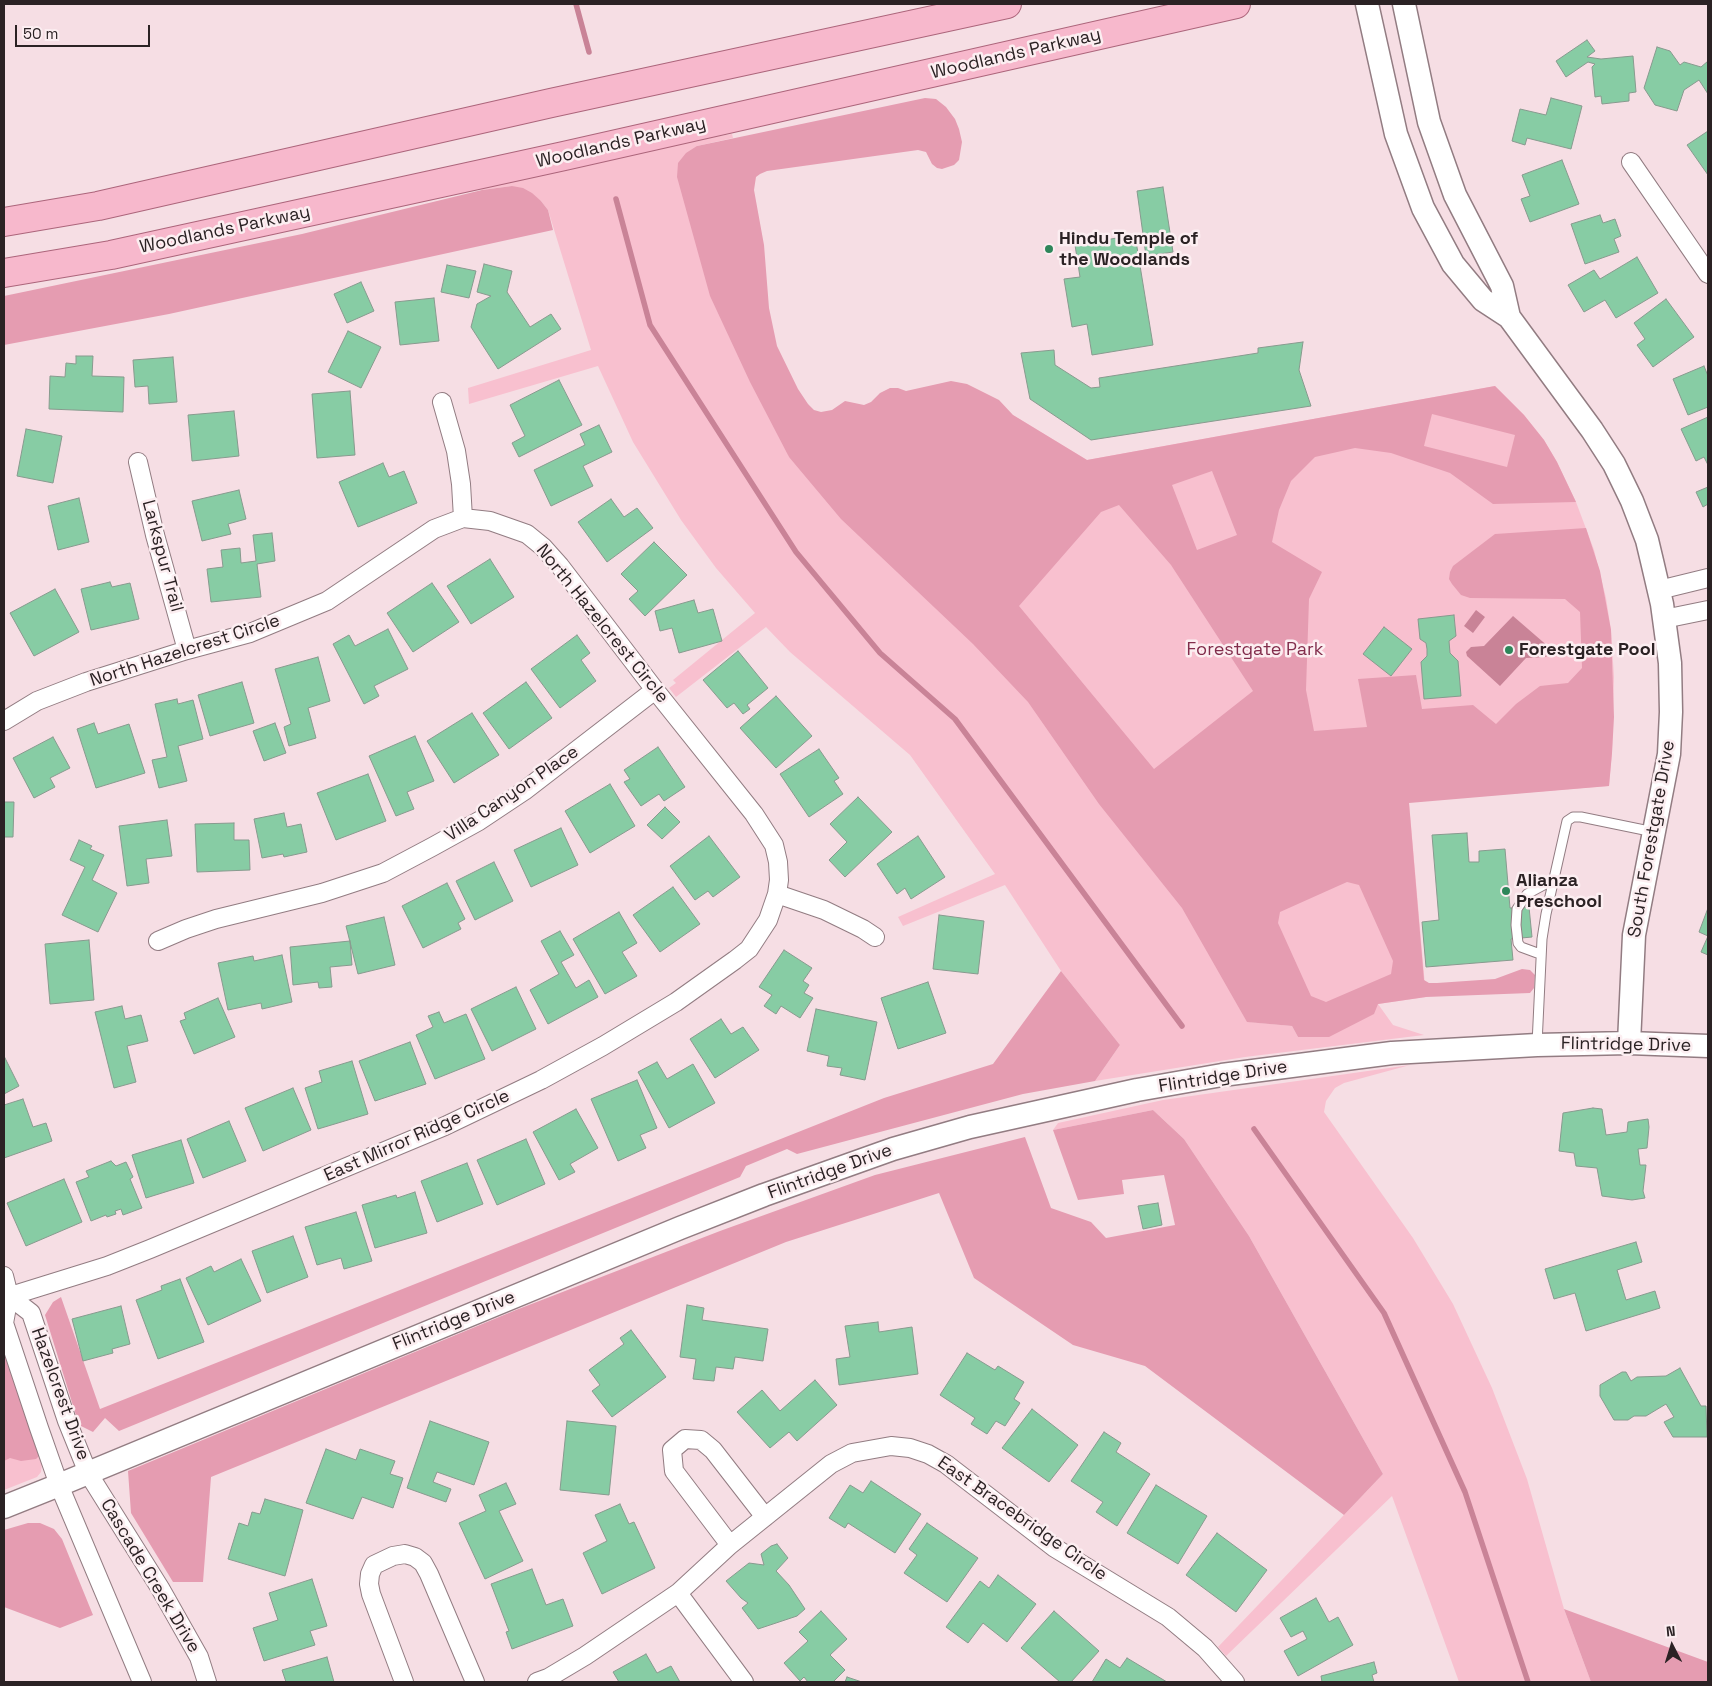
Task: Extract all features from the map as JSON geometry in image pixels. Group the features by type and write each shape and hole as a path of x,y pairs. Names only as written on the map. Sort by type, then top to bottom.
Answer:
{"main road":[{"path":"4,222 98,206 541,105 1007,4"},
{"name":"Woodlands Parkway","path":"4,274 120,253 526,164 1236,4"}],"street":[{"name":"South Forestgate Drive","path":"1367,4 1396,134 1423,208 1453,264 1482,300 1509,317 1592,430 1614,464 1633,505 1646,540 1659,590 1670,663 1671,712 1669,754 1634,935 1629,1043"},
{"name":"South Forestgate Drive","path":"1404,4 1429,122 1455,195 1502,286 1509,317"},
{"path":"1632,162 1708,274"},
{"path":"442,402 456,451 461,484 463,518"},
{"name":"Larkspur Trail","path":"138,462 155,535 187,650"},
{"name":"North Hazelcrest Circle","path":"4,721 37,701 86,682 187,650 250,633 327,600 434,529 463,518 490,521 527,534 543,547 560,566 764,828 774,845 778,862 779,880 777,894"},
{"path":"1659,590 1708,578"},
{"path":"1664,619 1708,610"},
{"name":"Villa Canyon Place","path":"158,941 186,928 322,893 383,873 479,821 524,791 655,690"},
{"path":"777,894 824,910 875,937"},
{"name":"East Mirror Ridge Circle","path":"6,1297 107,1266 150,1250 460,1120 541,1080 668,1007 736,960 759,936 768,920 777,894"},
{"name":"Flintridge Drive","path":"4,1506 764,1195 893,1149 970,1127 1137,1090 1222,1075 1392,1053 1537,1045 1629,1043 1708,1046"},
{"name":"Hazelcrest Drive","path":"4,1276 6,1297 4,1323 59,1485"},
{"name":"Hazelcrest Drive","path":"6,1297 31,1313 67,1421 88,1473"},
{"path":"730,1545 674,1471 672,1450 686,1439 701,1440 713,1450 765,1517"},
{"name":"East Bracebridge Circle","path":"537,1682 548,1678 585,1656 678,1593 730,1545 831,1464 852,1453 891,1446 910,1448 928,1454 946,1464 1055,1548 1168,1617 1205,1648 1235,1682"},
{"name":"Cascade Creek Drive","path":"88,1473 160,1588 199,1657 206,1682"},
{"name":"Cascade Creek Drive","path":"59,1485 142,1682"},
{"path":"404,1682 369,1584 370,1574 374,1565 394,1556 405,1554 415,1557 423,1563 475,1682"},
{"path":"678,1593 744,1682"}],"lane":[{"path":"1537,1045 1540,954 1544,925 1566,823 1573,817 1581,817 1654,832"},
{"path":"1540,954 1521,947 1518,943 1517,909 1527,894 1553,880"}],"green space":[{"name":"Forestgate Park","path":"925,98 936,99 946,107 955,119 962,142 959,160 954,165 942,169 932,164 926,152 918,150 767,171 756,177 754,190 764,245 769,308 777,346 798,389 814,410 821,412 832,410 845,401 864,405 890,388 906,391 951,381 967,384 999,400 1013,415 1087,460 1495,386 1524,415 1544,440 1576,502 1493,504 1450,473 1391,453 1355,448 1315,457 1291,481 1279,510 1272,542 1322,572 1309,599 1306,690 1314,731 1367,727 1358,679 1416,675 1422,709 1473,705 1496,724 1516,704 1540,686 1568,683 1582,668 1580,612 1565,599 1470,598 1461,595 1452,584 1449,579 1450,572 1453,566 1495,534 1586,528 1600,571 1611,630 1614,717 1609,786 1409,803 1424,980 1429,983 1437,983 1495,979 1522,969 1530,970 1535,975 1534,988 1530,993 1426,997 1378,1004 1374,1014 1329,1037 1298,1037 1292,1026 1247,1022 1182,908 1099,804 1028,702 973,644 841,519 789,457 750,382 710,296 677,177 678,163 686,153 697,146","holes":["1432,414 1515,435 1507,467 1424,446","1212,471 1237,535 1197,550 1172,485","1119,505 1171,565 1253,691 1154,769 1019,606 1101,512","1347,882 1359,885 1393,961 1391,974 1326,1002 1311,996 1278,923 1280,912"]},
{"name":"Forestgate Park","path":"732,134 733,138 697,146 789,457 1013,415 1087,460 1495,386 1524,415 1544,440 1576,502 1594,550 1606,598 1611,630 1614,677 1609,786 1409,802 1426,997 1378,1004 1393,1025 1424,1035 1245,1057 1095,1081 1120,1045 1061,971 1005,885 903,926 898,917 995,874 910,755 790,652 766,627 676,697 669,688 676,683 673,680 755,613 716,568 681,520 633,442 598,366 469,404 468,388 591,350 548,210 541,201 512,186 482,190 476,186 692,140","holes":["1373,1014 1298,1037 1292,1026 1250,1022"]},
{"path":"512,186 523,188 541,201 548,210 553,230 169,314 4,345 4,296 302,234 482,190"},
{"path":"1061,971 1120,1045 1095,1081 1023,1094 797,1154 787,1149 746,1166 740,1177 119,1431 105,1418 93,1432 79,1425 45,1315 53,1302 61,1297 100,1409 884,1098 993,1064"},
{"path":"1410,1065 1344,1083 1335,1088 1326,1101 1324,1112 1413,1238 1453,1304 1492,1388 1527,1479 1564,1609 1591,1682 1459,1682 1392,1496 1226,1656 1218,1647 1383,1474 1249,1236 1184,1139 1153,1110 1053,1130 1058,1123 1163,1100"},
{"path":"1153,1110 1184,1139 1249,1236 1383,1474 1344,1515 1145,1366 1073,1345 974,1278 939,1193 786,1242 211,1477 203,1582 173,1582 131,1513 128,1471 516,1310 720,1231 875,1175 1025,1137 1051,1208 1091,1222 1106,1238 1175,1225 1164,1175 1122,1180 1124,1194 1078,1200 1053,1130"},
{"path":"4,1345 43,1457 41,1472 37,1477 4,1490"},
{"path":"4,1345 42,1453 36,1459 21,1461 10,1458 4,1461"},
{"path":"28,1523 40,1523 54,1529 62,1539 93,1615 60,1628 4,1607 4,1530"},
{"path":"1564,1609 1708,1662 1708,1682 1591,1682"}],"shaded area":[{"path":"1476,610 1485,617 1473,633 1464,626"},
{"name":"Forestgate Pool","path":"1513,616 1550,648 1550,652 1546,657 1526,658 1500,686 1467,656 1466,652 1471,647 1484,646"}],"building":[{"path":"1587,40 1595,51 1587,57 1601,59 1633,56 1636,92 1629,93 1629,101 1602,104 1601,96 1595,97 1592,67 1595,64 1588,62 1566,77 1556,61"},
{"path":"1657,47 1670,51 1680,65 1684,62 1701,67 1708,61 1708,94 1699,80 1684,90 1677,111 1655,105 1644,88"},
{"path":"1551,98 1582,106 1571,149 1527,138 1525,145 1512,141 1520,109 1546,115"},
{"path":"1708,131 1708,175 1687,145"},
{"path":"1562,160 1579,204 1530,222 1521,199 1530,196 1522,175"},
{"path":"1163,187 1173,252 1146,256 1137,191"},
{"path":"1600,215 1603,223 1615,219 1621,236 1614,239 1619,252 1585,264 1571,224"},
{"path":"1135,235 1153,345 1092,355 1087,324 1072,327 1064,279 1080,277 1075,245"},
{"path":"1637,257 1658,293 1616,318 1605,300 1584,312 1568,285 1594,270 1600,279"},
{"path":"484,264 512,271 507,292 530,327 551,314 561,329 498,369 471,327 477,304 491,296 477,292"},
{"path":"447,265 476,271 469,298 441,292"},
{"path":"361,282 374,311 347,323 334,294"},
{"path":"434,298 439,341 400,345 395,302"},
{"path":"1666,299 1694,337 1653,367 1637,345 1645,339 1634,323"},
{"path":"348,331 381,347 361,388 328,372"},
{"path":"1303,342 1299,370 1311,406 1091,440 1030,399 1021,353 1054,350 1055,365 1091,388 1100,387 1099,378 1258,353 1258,348"},
{"path":"76,356 93,356 92,376 124,377 123,412 49,409 50,376 65,377 66,363 76,364"},
{"path":"173,357 177,402 149,404 148,386 135,387 133,360"},
{"path":"1704,366 1708,376 1708,407 1688,415 1673,379"},
{"path":"559,380 582,425 519,457 512,443 525,436 510,405"},
{"path":"350,391 355,455 317,458 312,394"},
{"path":"234,411 239,456 192,461 188,415"},
{"path":"1708,417 1708,465 1704,457 1696,461 1681,429"},
{"path":"599,425 612,452 583,466 593,486 551,506 534,470 585,445 580,434"},
{"path":"26,429 62,436 53,483 17,476"},
{"path":"383,463 389,477 404,471 417,503 358,527 339,482"},
{"path":"1708,487 1708,504 1703,507 1696,492"},
{"path":"239,490 246,519 228,524 231,534 202,541 192,501"},
{"path":"79,498 89,542 58,550 48,506"},
{"path":"611,499 624,517 637,508 653,528 607,562 578,522"},
{"path":"272,533 275,561 257,564 261,597 211,602 207,569 223,567 221,550 240,548 241,563 256,561 253,535"},
{"path":"654,542 687,575 645,616 629,599 638,591 621,574"},
{"path":"490,559 514,597 471,624 447,586"},
{"path":"110,582 112,587 130,583 139,619 91,630 81,589"},
{"path":"432,583 459,622 413,652 387,613"},
{"path":"55,589 79,632 34,656 10,613"},
{"path":"694,600 698,613 713,609 722,641 679,653 672,628 660,631 655,611"},
{"path":"1454,615 1456,636 1449,641 1450,653 1458,661 1461,696 1424,699 1421,662 1427,656 1427,649 1426,643 1420,639 1418,619"},
{"path":"1384,627 1412,649 1391,676 1363,654"},
{"path":"388,629 408,669 374,686 379,696 364,704 333,644 349,635 355,646"},
{"path":"577,635 590,653 581,660 596,681 560,708 531,669"},
{"path":"738,651 768,688 747,705 750,709 743,714 734,703 727,708 703,680"},
{"path":"318,657 330,701 308,708 316,738 289,746 284,727 291,724 275,669"},
{"path":"242,682 254,723 210,736 198,695"},
{"path":"526,682 552,718 509,749 483,713"},
{"path":"776,696 812,736 776,768 740,728"},
{"path":"177,699 178,704 193,700 203,739 178,746 187,781 159,788 152,760 167,757 155,704"},
{"path":"472,713 499,755 454,783 427,741"},
{"path":"94,723 98,734 129,724 145,773 96,788 77,729"},
{"path":"275,723 286,753 264,761 253,731"},
{"path":"415,736 434,781 407,792 414,809 396,816 369,756"},
{"path":"53,737 70,768 50,778 55,787 34,798 13,758"},
{"path":"658,747 685,787 664,801 659,794 641,806 624,782 630,779 624,770"},
{"path":"819,749 839,778 834,781 843,794 809,817 780,774"},
{"path":"368,774 386,821 336,840 317,793"},
{"path":"610,784 635,826 590,853 565,811"},
{"path":"858,797 892,832 845,877 829,860 847,842 830,824"},
{"path":"4,802 14,802 13,837 4,837"},
{"path":"665,807 680,822 662,839 647,825"},
{"path":"284,813 287,827 301,824 307,852 284,857 283,854 262,858 254,819"},
{"path":"167,820 172,856 146,859 149,883 127,886 119,826"},
{"path":"234,823 234,840 249,840 250,870 197,872 195,824"},
{"path":"561,828 578,865 531,887 514,850"},
{"path":"1467,833 1469,862 1479,862 1479,851 1505,849 1510,908 1529,907 1532,937 1511,939 1513,960 1426,967 1422,922 1439,920 1432,835"},
{"path":"709,836 740,877 713,897 708,891 695,900 670,866"},
{"path":"918,836 945,877 911,899 905,888 897,894 877,864"},
{"path":"79,840 92,846 90,849 104,855 92,880 117,893 98,932 62,915 85,867 70,860"},
{"path":"494,862 513,901 475,920 456,881"},
{"path":"447,883 465,919 458,923 461,929 423,948 402,906"},
{"path":"673,887 700,924 660,952 633,915"},
{"path":"1708,908 1708,936 1699,932"},
{"path":"619,912 637,943 622,952 637,976 605,994 573,939"},
{"path":"939,915 984,921 978,974 933,969"},
{"path":"384,917 395,965 358,974 346,926"},
{"path":"560,931 574,955 561,962 576,988 589,980 598,997 548,1024 530,990 559,974 541,941"},
{"path":"1708,936 1708,955 1701,952"},
{"path":"89,940 94,1000 50,1004 45,944"},
{"path":"350,941 352,965 330,967 332,987 319,988 318,982 293,985 290,947"},
{"path":"784,950 812,968 803,981 809,985 804,993 813,998 800,1018 781,1006 776,1014 764,1006 772,995 759,987"},
{"path":"282,955 292,1002 262,1009 261,1003 228,1010 218,963 253,956 254,961"},
{"path":"928,982 946,1033 898,1049 881,998"},
{"path":"516,987 536,1029 492,1051 471,1009"},
{"path":"218,998 235,1037 194,1054 180,1021 186,1019 184,1013"},
{"path":"122,1006 125,1019 141,1015 148,1041 127,1046 136,1082 114,1088 95,1012"},
{"path":"816,1009 877,1022 865,1080 840,1075 842,1068 827,1066 829,1056 807,1051"},
{"path":"439,1012 444,1023 466,1014 485,1059 435,1079 416,1035 433,1027 428,1016"},
{"path":"721,1019 731,1034 743,1027 759,1050 715,1078 690,1039"},
{"path":"410,1042 426,1084 375,1101 359,1061"},
{"path":"4,1056 19,1086 4,1094"},
{"path":"352,1061 368,1114 318,1129 305,1088 322,1082 319,1071"},
{"path":"657,1062 667,1079 693,1064 715,1103 669,1128 638,1072"},
{"path":"637,1080 657,1128 640,1135 646,1148 618,1161 591,1099"},
{"path":"293,1088 311,1130 263,1151 245,1108"},
{"path":"23,1099 33,1127 46,1123 52,1141 4,1158 4,1105"},
{"path":"1593,1108 1602,1109 1606,1135 1627,1132 1628,1122 1648,1119 1647,1148 1638,1149 1640,1165 1646,1165 1643,1191 1645,1198 1632,1200 1602,1196 1597,1168 1576,1166 1574,1153 1559,1151 1563,1113"},
{"path":"576,1109 598,1148 570,1164 575,1172 559,1180 533,1132"},
{"path":"229,1121 246,1161 203,1178 187,1139"},
{"path":"526,1139 545,1184 497,1205 477,1160"},
{"path":"181,1140 194,1183 146,1198 132,1155"},
{"path":"111,1161 116,1166 126,1162 133,1177 130,1179 142,1208 123,1215 121,1209 115,1211 116,1214 107,1217 106,1215 91,1221 76,1182 89,1177 86,1171"},
{"path":"467,1163 483,1204 437,1222 421,1181"},
{"path":"64,1179 82,1222 26,1246 7,1203"},
{"path":"415,1192 427,1233 375,1248 362,1205 396,1195 397,1198"},
{"path":"1158,1203 1162,1225 1143,1229 1138,1206"},
{"path":"356,1212 372,1261 344,1269 341,1258 317,1265 305,1227"},
{"path":"293,1236 308,1277 267,1293 252,1251"},
{"path":"1636,1242 1642,1262 1617,1270 1626,1300 1655,1291 1660,1308 1586,1331 1575,1293 1554,1299 1545,1269"},
{"path":"241,1259 261,1301 208,1325 186,1278 211,1266 214,1272"},
{"path":"180,1279 204,1342 158,1359 136,1300 162,1290 161,1286"},
{"path":"687,1305 704,1308 702,1320 768,1329 763,1361 735,1357 733,1369 716,1367 714,1381 693,1379 696,1359 680,1357"},
{"path":"121,1306 130,1344 112,1349 113,1353 83,1361 72,1319"},
{"path":"878,1322 879,1332 912,1327 918,1374 839,1385 836,1359 850,1357 845,1326"},
{"path":"631,1330 666,1377 612,1417 592,1391 600,1385 589,1370 624,1344 620,1338"},
{"path":"967,1353 995,1370 998,1366 1024,1382 1014,1399 1020,1403 1005,1426 996,1421 987,1434 971,1424 975,1418 940,1395"},
{"path":"1680,1368 1701,1406 1706,1406 1707,1437 1673,1437 1664,1422 1674,1417 1666,1404 1646,1416 1634,1416 1628,1420 1614,1420 1600,1396 1600,1385 1622,1372 1626,1372 1631,1381 1637,1377 1666,1376"},
{"path":"815,1380 837,1405 797,1441 789,1432 770,1448 737,1412 762,1390 780,1411"},
{"path":"1032,1409 1078,1445 1049,1482 1002,1448"},
{"path":"430,1421 489,1442 474,1485 437,1472 433,1482 451,1489 446,1502 407,1488"},
{"path":"567,1421 616,1426 609,1495 560,1490"},
{"path":"1104,1432 1121,1443 1116,1452 1150,1474 1117,1526 1096,1512 1103,1502 1071,1481"},
{"path":"326,1449 356,1460 360,1449 395,1461 390,1474 403,1478 393,1508 362,1497 353,1519 306,1503"},
{"path":"871,1481 921,1514 895,1553 848,1523 845,1528 829,1518 850,1485 863,1493"},
{"path":"506,1483 516,1504 499,1511 523,1561 485,1579 459,1523 486,1511 479,1495"},
{"path":"1156,1485 1207,1516 1178,1564 1127,1533"},
{"path":"265,1499 303,1510 285,1576 228,1559 239,1523 248,1526 252,1512 260,1514"},
{"path":"620,1504 629,1524 634,1522 655,1568 602,1594 583,1553 607,1541 595,1515"},
{"path":"927,1523 978,1558 947,1602 904,1573 917,1555 909,1549"},
{"path":"1217,1533 1267,1570 1236,1612 1186,1575"},
{"path":"777,1544 788,1558 776,1571 789,1585 805,1609 797,1616 758,1629 742,1608 748,1603 726,1581 749,1563 764,1565 761,1554"},
{"path":"532,1569 546,1605 563,1599 573,1626 512,1649 506,1632 509,1631 491,1584"},
{"path":"998,1575 1036,1604 1007,1642 983,1623 968,1643 946,1627 980,1581 989,1588"},
{"path":"312,1579 327,1626 310,1631 315,1645 264,1661 253,1628 278,1620 269,1593"},
{"path":"1316,1598 1329,1622 1338,1617 1353,1645 1298,1676 1284,1651 1307,1639 1303,1631 1291,1637 1280,1618"},
{"path":"821,1611 847,1639 830,1655 845,1670 833,1682 808,1682 804,1677 800,1681 784,1663 808,1641 799,1632"},
{"path":"1054,1611 1099,1651 1071,1682 1060,1682 1021,1648"},
{"path":"646,1654 657,1673 671,1666 680,1682 619,1682 613,1672"},
{"path":"327,1657 334,1682 286,1682 282,1670"},
{"path":"1127,1658 1167,1682 1092,1682 1106,1659 1120,1668"},
{"path":"1374,1662 1377,1673 1372,1675 1374,1682 1322,1682 1321,1676"},
{"path":"847,1677 862,1682 845,1682"}],"waterway":[{"path":"576,4 589,52"},
{"path":"616,199 650,325 796,552 880,653 955,719 1182,1026"},
{"path":"1254,1129 1384,1313 1465,1492 1528,1682"}],"place":[{"name":"Hindu Temple of the Woodlands","path":"1049,249"},
{"name":"Forestgate Pool","path":"1509,650"},
{"name":"Alianza Preschool","path":"1506,891"}]}
